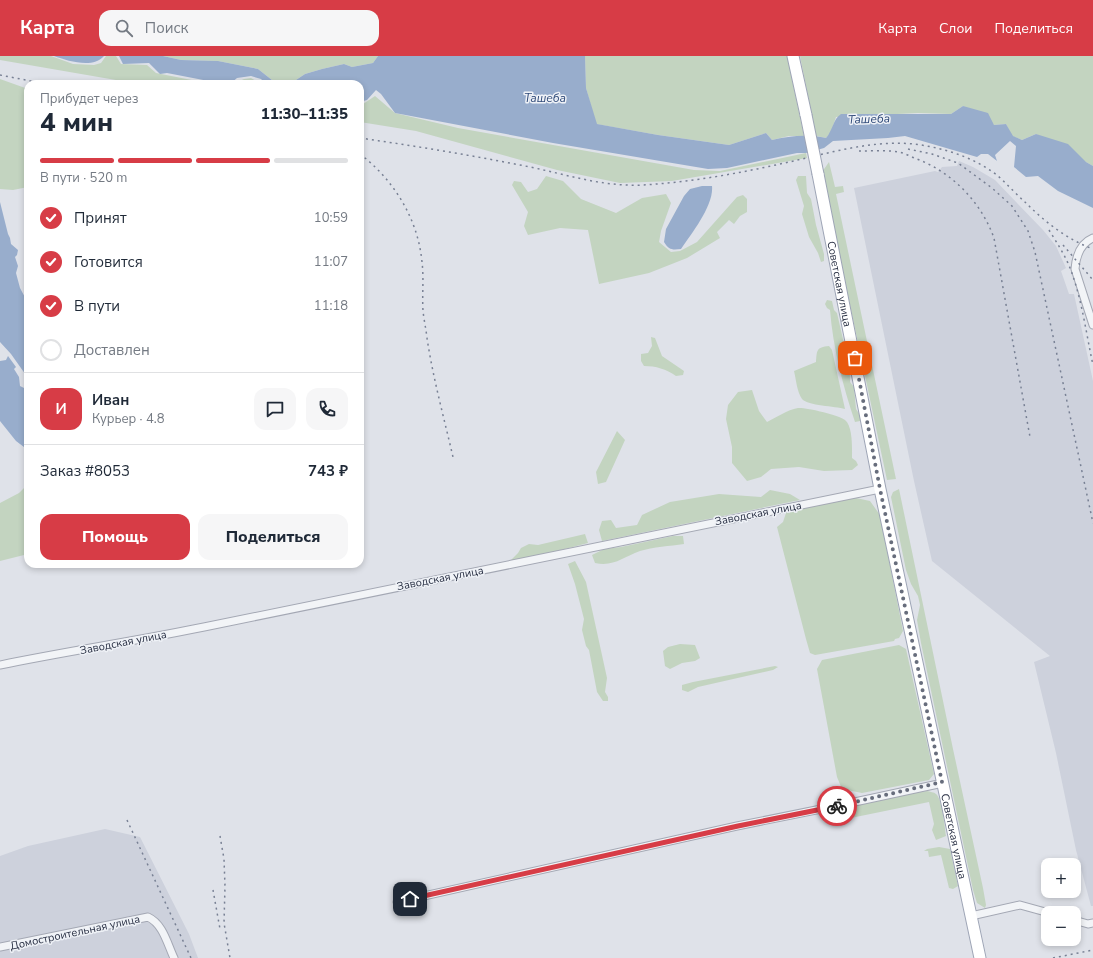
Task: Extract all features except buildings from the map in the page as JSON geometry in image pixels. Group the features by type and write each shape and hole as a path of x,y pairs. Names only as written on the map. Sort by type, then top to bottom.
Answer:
{"main road":[{"name":"Советская улица","path":"793,56 818,174 880,489 980,958"}],"street":[{"path":"1093,238 1087,240 1083,245 1076,260 1075,269 1093,325"},
{"name":"Заводская улица","path":"0,665 176,632 625,539 880,489"},
{"path":"397,902 942,782"},
{"path":"972,916 1020,905 1041,911"},
{"name":"Домостроительная улица","path":"0,947 148,916 160,926 174,958"},
{"path":"1081,922 1088,924 1093,923"}],"shaded area":[{"path":"959,161 973,167 995,180 1043,230 1056,246 1066,268 1061,271 1069,294 1074,294 1093,381 1093,906 1091,906 1081,869 1081,858 1078,858 1076,850 1056,753 1034,662 1050,656 932,561 914,481 854,188 935,171 938,172 942,167 957,166"},
{"path":"105,829 140,837 189,934 198,958 0,958 0,856 28,846"}],"green space":[{"path":"0,56 51,56 73,64 94,65 101,63 106,56 116,56 121,64 147,65 156,73 192,80 116,80 0,60"},
{"path":"163,56 378,56 373,63 352,67 344,64 305,74 296,80 272,80 258,69 218,61 181,60"},
{"path":"585,56 787,56 804,136 789,136 772,140 766,133 729,145 596,124 586,88"},
{"path":"800,56 1093,56 1093,166 1036,134 1022,140 1012,136 1006,124 994,125 963,106 951,114 918,113 836,117 831,132 826,138 816,136"},
{"path":"251,78 254,80 242,80"},
{"path":"0,79 24,88 24,188 13,190 0,189"},
{"path":"375,96 395,113 458,128 694,170 720,171 806,153 807,158 672,181 620,183 557,170 416,131 364,123 364,103"},
{"path":"829,162 835,187 843,186 844,192 836,194 896,479 887,480 822,172"},
{"path":"546,176 563,181 581,199 616,213 642,198 666,194 671,203 661,231 659,242 671,252 680,251 697,242 737,197 743,195 747,199 747,212 740,216 734,224 729,220 717,232 720,238 687,258 649,273 599,284 588,230 560,228 528,235 524,226 528,212 512,185 514,181 521,182 528,192 537,189"},
{"path":"798,176 806,176 807,193 811,199 824,254 824,261 821,262 809,237 802,214 804,206 796,180"},
{"path":"827,300 832,301 834,310 837,313 845,348 843,352 850,370 850,382 854,387 856,409 860,415 860,421 855,422 846,395 833,338 830,310 825,304"},
{"path":"651,337 655,338 662,356 684,371 683,375 676,376 661,368 644,366 641,361 641,354 648,353 652,346"},
{"path":"829,346 832,350 845,409 805,401 800,396 798,389 794,371 816,362 818,350 822,347"},
{"path":"752,390 759,411 767,422 786,412 798,408 822,412 845,420 848,423 851,432 852,458 858,465 852,470 824,471 799,467 771,469 761,477 747,481 732,463 732,447 726,419 728,405 738,392"},
{"path":"617,431 625,440 606,482 598,484 596,472"},
{"path":"24,488 24,555 0,561 0,503 19,493"},
{"path":"899,489 983,888 986,905 985,908 977,903 973,890 921,643 917,620 920,605 918,596 911,584 906,570 891,497 893,492"},
{"path":"770,490 790,494 800,500 602,541 599,530 602,521 611,520 616,528 637,525 642,515 670,502 719,494 761,497"},
{"path":"856,498 870,501 880,515 903,631 899,638 895,639 894,641 815,655 810,653 777,527 783,522 786,513 839,500"},
{"path":"585,534 588,543 522,560 511,560 521,548 529,544 538,545"},
{"path":"673,536 683,536 684,544 640,551 608,564 595,563 592,555 604,549"},
{"path":"575,561 586,582 607,678 605,692 608,697 608,701 603,701 597,692 589,650 586,646 582,630 584,619 568,564"},
{"path":"680,644 695,645 700,658 695,661 682,663 670,669 665,666 663,651 668,647"},
{"path":"899,645 906,649 934,774 929,780 862,793 842,789 837,777 817,669 822,660"},
{"path":"775,666 778,667 773,670 698,687 688,692 682,690 682,685 693,682"},
{"path":"927,791 936,794 940,801 943,814 946,836 936,840 932,830 934,824 929,802 841,820 836,813 845,811 852,806 894,796"},
{"path":"939,847 950,849 958,886 953,889 949,888 941,855 929,857 928,851 924,851"}],"water":[{"path":"54,56 104,56 94,62 80,63"},
{"path":"119,56 163,56 181,60 218,61 258,69 272,80 262,80 251,76 237,78 235,80 203,80 167,73 160,74 149,63 123,64"},
{"name":"Ташеба","path":"378,56 585,56 586,88 597,124 658,135 729,145 766,133 772,140 799,136 826,138 836,119 841,114 951,114 963,106 988,113 994,125 1006,124 1013,136 1022,140 1036,134 1068,144 1086,162 1093,166 1093,208 1058,191 1038,176 1026,177 1014,167 1016,146 1010,141 995,155 997,161 988,154 981,154 977,157 905,136 833,141 824,148 806,153 797,153 727,168 708,169 553,143 395,113 381,94 376,90 367,100 364,101 364,80 296,80 305,74 344,64 352,67 373,63"},
{"path":"702,186 712,186 710,202 706,210 681,249 669,248 664,242 666,229 684,196 690,189"},
{"path":"0,202 11,244 18,250 15,257 18,266 16,273 20,288 24,296 24,372 0,342"},
{"path":"8,356 16,367 14,369 19,377 20,386 24,388 24,447 16,441 0,421 0,361 6,360"}],"railway":[{"path":"0,75 26,80"},
{"path":"364,139 484,158 598,182 628,185 680,182 735,173 840,150 875,144 892,143 927,146 956,153 982,165 998,176 1049,224 1066,236 1093,249"},
{"path":"908,149 932,154 958,163 992,188 1012,206 1028,231 1035,252 1093,523"},
{"path":"859,151 899,152 930,165 942,172 964,190 982,212 994,238 1030,437"},
{"path":"364,157 394,188 410,216 420,246 423,274 423,311 429,353 453,457"},
{"path":"1049,230 1066,258 1074,280 1081,304 1093,365"},
{"path":"1063,245 1093,280"},
{"path":"127,820 191,958"},
{"path":"220,836 224,859 224,923 230,958"},
{"path":"213,890 220,929"},
{"path":"1053,958 1093,950"}],"way so far":[{"path":"837,806 942,782 880,489 855,358"}],"route":[{"path":"410,899 738,826 837,806"}]}
